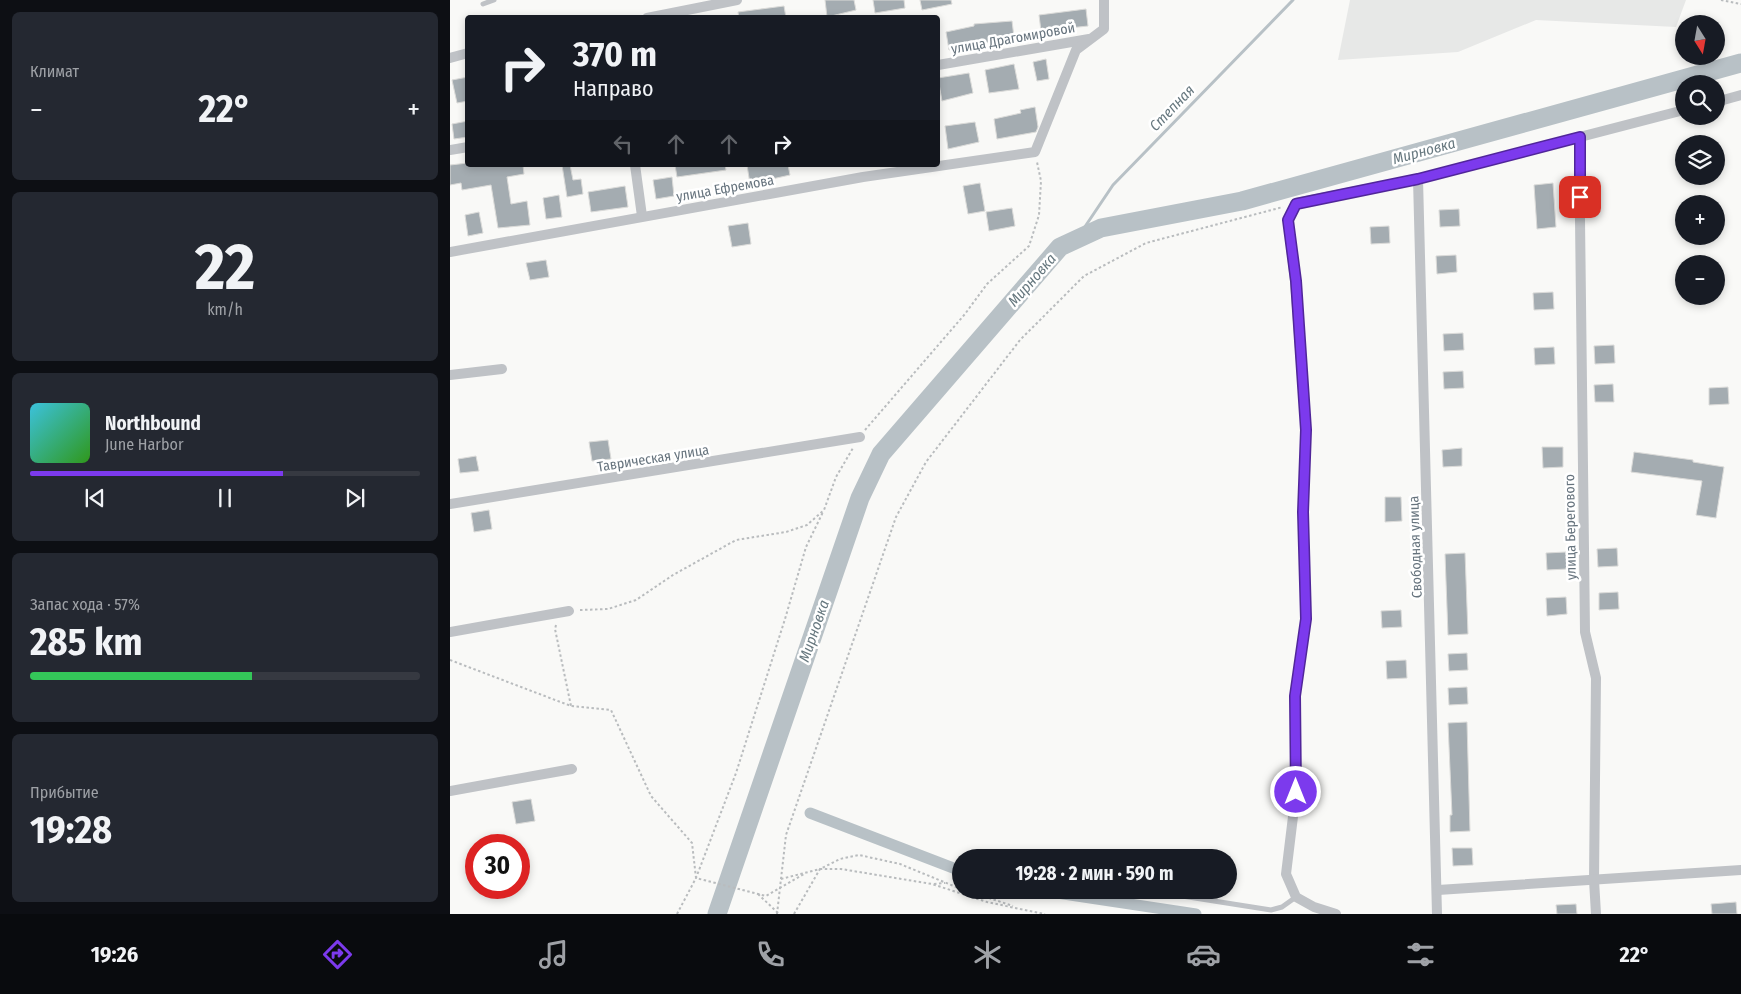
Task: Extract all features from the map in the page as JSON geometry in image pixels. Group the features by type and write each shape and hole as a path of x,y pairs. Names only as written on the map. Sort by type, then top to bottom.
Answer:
{"street":[{"path":"661,15 737,0"},
{"path":"1092,38 1104,29 1104,0"},
{"name":"улица Драгомировой","path":"940,65 1092,38"},
{"name":"улица Ефремова","path":"940,166 1035,152 1076,50 1092,38"},
{"path":"450,58 465,55"},
{"path":"1725,99 1741,95"},
{"path":"1336,914 1314,907 1296,897 1286,874 1296,792 1295,696 1306,619 1303,512 1306,430 1296,281 1288,220 1296,204 1418,179 1675,112"},
{"name":"улица Берегового","path":"1580,137 1585,632 1596,678 1594,880 1596,914"},
{"path":"450,150 465,148"},
{"path":"635,167 642,216"},
{"name":"улица Ефремова","path":"450,252 642,216 864,177 932,167"},
{"name":"Свободная улица","path":"1418,179 1438,890 1437,914"},
{"path":"450,375 502,369"},
{"name":"Таврическая улица","path":"450,504 860,437"},
{"path":"450,632 569,611"},
{"path":"450,791 572,769"},
{"path":"1438,890 1741,870"}],"lane":[{"path":"483,4 494,0"},
{"path":"1201,899 1271,910 1282,907 1296,897"}],"path":[{"path":"1721,0 1741,4"},
{"path":"778,913 778,890 786,835 896,517 926,462 1020,340 1084,276 1146,243 1296,204"},
{"path":"677,914 696,878 755,716 806,547 824,510"},
{"path":"450,660 571,706 611,710 651,796 692,843 696,878"},
{"path":"780,879 804,874 820,869 840,859 859,855 900,864 952,885"},
{"path":"820,869 841,869 932,884 987,902 1045,914"},
{"path":"794,914 820,869"},
{"path":"696,878 766,896 804,874"},
{"path":"932,884 946,883"},
{"path":"756,892 778,913"},
{"path":"992,899 1020,909"}],"shaded area":[{"path":"1350,0 1686,0 1680,15 1675,15 1675,27 1536,20 1458,52 1338,60"}],"building":[{"path":"825,0 854,0 856,10 827,15"},
{"path":"873,0 904,0 905,8 875,13"},
{"path":"920,0 951,0 952,4 922,10"},
{"path":"784,6 786,15 738,15 738,12"},
{"path":"1086,9 1088,26 1041,31 1039,15"},
{"path":"1012,21 1014,37 949,50 946,32 974,26 974,24"},
{"path":"1046,59 1049,79 1037,81 1033,62"},
{"path":"1014,64 1019,89 989,93 985,70"},
{"path":"969,73 973,93 942,101 940,78"},
{"path":"465,78 465,102 457,103 452,80"},
{"path":"1035,107 1038,127 1036,132 997,139 994,119 1021,113 1020,110"},
{"path":"465,122 465,137 454,139 452,124"},
{"path":"975,122 979,142 948,149 945,126"},
{"path":"465,163 465,167 523,167 524,174 507,177 511,204 527,201 530,225 498,228 491,185 462,190 461,183 450,185 450,165"},
{"path":"562,167 570,167 573,180 581,179 583,194 567,197"},
{"path":"675,167 725,167 726,170 677,177"},
{"path":"747,167 788,167 790,175 750,184"},
{"path":"672,177 674,196 656,199 653,180"},
{"path":"980,183 985,211 968,214 963,186"},
{"path":"1553,183 1556,227 1537,229 1534,185"},
{"path":"625,186 628,207 591,212 588,192"},
{"path":"559,195 562,217 546,219 543,198"},
{"path":"1012,208 1015,226 989,231 986,212"},
{"path":"1459,209 1460,226 1440,227 1439,210"},
{"path":"479,212 483,233 468,236 465,215"},
{"path":"748,223 751,244 732,247 728,226"},
{"path":"1389,226 1390,243 1371,244 1370,227"},
{"path":"1456,255 1457,272 1437,274 1436,256"},
{"path":"546,260 549,277 530,280 526,263"},
{"path":"1553,292 1554,309 1534,310 1533,293"},
{"path":"1463,333 1464,350 1444,351 1443,334"},
{"path":"1614,345 1615,363 1595,364 1594,346"},
{"path":"1554,347 1555,364 1535,365 1534,348"},
{"path":"1463,371 1464,388 1444,389 1443,372"},
{"path":"1613,384 1614,402 1595,402 1594,385"},
{"path":"1728,387 1729,404 1709,405 1709,388"},
{"path":"608,440 611,459 592,461 589,442"},
{"path":"1542,447 1563,447 1563,467 1543,468"},
{"path":"1462,448 1462,466 1443,467 1442,450"},
{"path":"1634,452 1693,460 1693,462 1724,467 1716,518 1696,515 1702,481 1631,472"},
{"path":"476,456 479,471 460,473 458,459"},
{"path":"1385,497 1401,497 1402,521 1385,522"},
{"path":"489,510 492,529 474,532 471,513"},
{"path":"1617,548 1618,566 1598,567 1597,549"},
{"path":"1566,552 1567,569 1547,570 1546,553"},
{"path":"1465,553 1468,634 1448,635 1445,554"},
{"path":"1618,592 1619,609 1599,610 1599,593"},
{"path":"1566,597 1567,614 1547,616 1546,598"},
{"path":"1401,610 1402,627 1382,628 1381,611"},
{"path":"1467,653 1468,670 1449,671 1448,654"},
{"path":"1406,660 1407,678 1387,679 1386,661"},
{"path":"1467,687 1468,704 1449,705 1448,688"},
{"path":"1467,722 1470,831 1450,832 1450,815 1452,815 1448,723"},
{"path":"531,799 535,821 516,824 512,802"},
{"path":"1452,848 1472,848 1473,865 1453,866"},
{"path":"1736,902 1737,914 1712,914 1711,904"},
{"path":"1576,904 1577,914 1557,914 1556,905"}],"waterway":[{"name":"Степная","path":"1076,240 1113,185 1293,0"},
{"name":"Мирновка","path":"717,914 860,498 881,454 1060,247 1101,228 1242,201 1741,63"},
{"path":"810,813 952,868"},
{"path":"1097,899 1196,914"}],"route":[{"path":"1296,792 1295,696 1306,619 1303,512 1306,430 1296,281 1288,220 1296,204 1418,179 1580,137 1580,197"}]}
